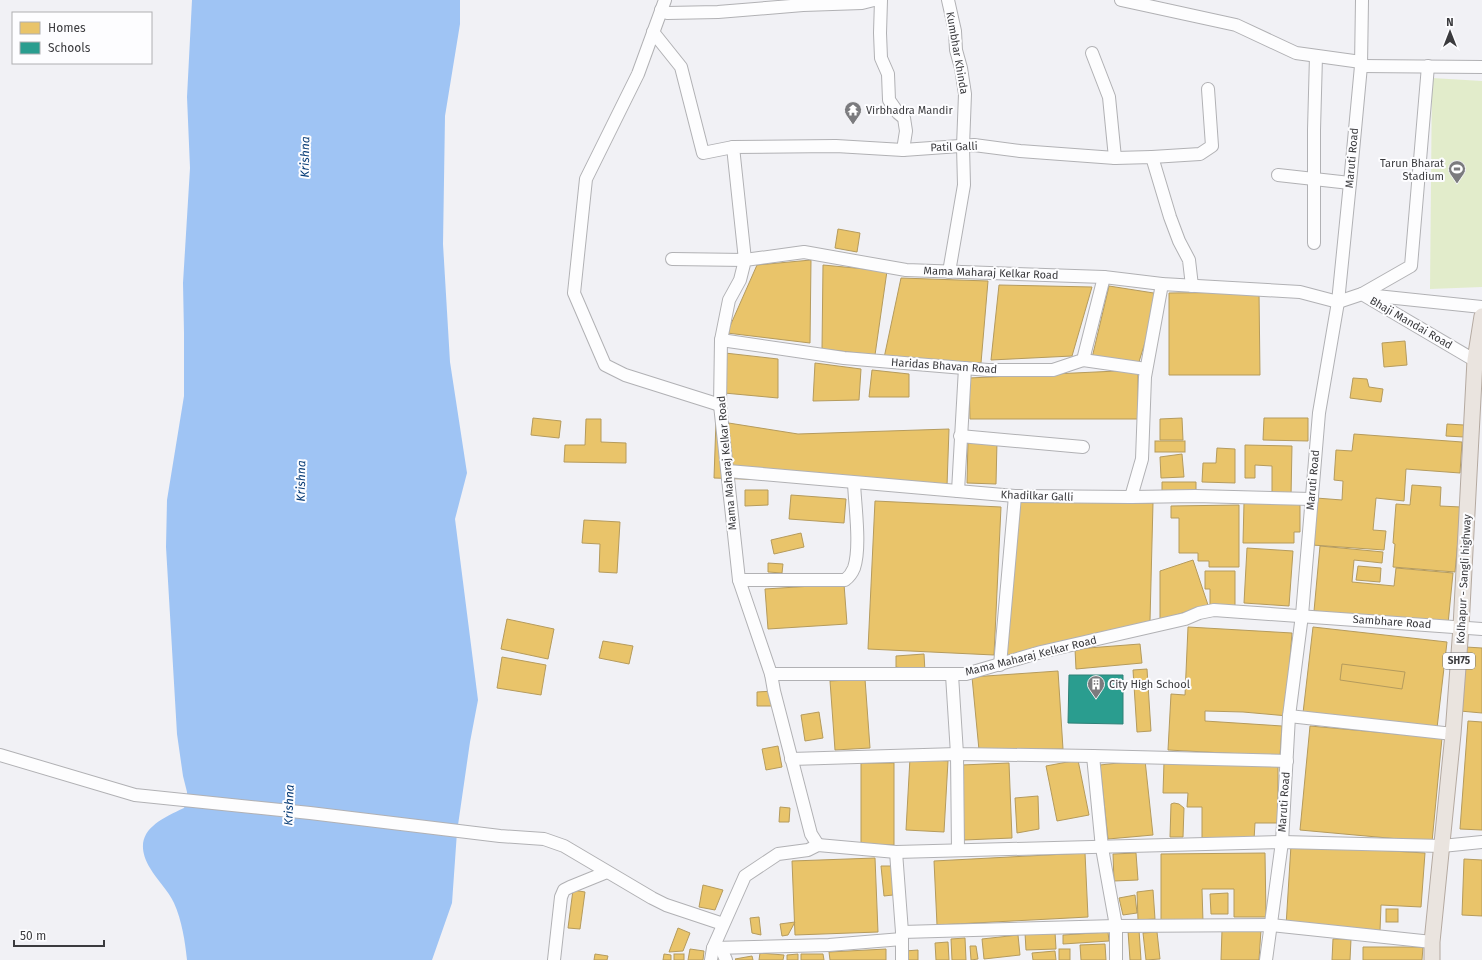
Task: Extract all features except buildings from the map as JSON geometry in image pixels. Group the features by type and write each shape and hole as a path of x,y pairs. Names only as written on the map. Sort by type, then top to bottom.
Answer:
{"main road":[{"name":"Kolhapur - Sangli highway","path":"1432,960 1432,942 1453,734 1482,316"}],"street":[{"path":"663,5 666,13 718,12 802,5 862,3 874,0"},
{"path":"881,0 881,58 888,74 889,100 904,118 906,131 903,150"},
{"name":"Kumbhar Khinda","path":"948,0 955,31 956,50 961,68 965,94 963,146 964,185 949,272"},
{"path":"1121,0 1236,25 1296,53 1361,64 1482,67"},
{"name":"Maruti Road","path":"1266,960 1282,842 1289,716 1302,615 1319,413 1338,302 1350,183 1361,64 1362,0"},
{"path":"663,5 638,74 586,178 574,293 605,365 625,375 720,405"},
{"name":"Patil Galli","path":"653,32 681,67 703,153 733,147 836,146 903,150 974,145 1020,151 1115,158 1200,154 1212,146 1208,89"},
{"path":"1092,54 1109,96 1115,158"},
{"path":"1314,243 1316,56"},
{"path":"1362,294 1411,266 1428,66"},
{"path":"672,259 745,260 733,147"},
{"path":"1152,157 1170,217 1179,241 1189,260 1192,286"},
{"path":"1278,175 1350,183"},
{"name":"Mama Maharaj Kelkar Road","path":"1302,615 1214,610 1199,613 1185,619 1042,652 971,673 952,675 771,674 739,580 720,405 720,340 729,300 740,280 745,260 804,252 906,270 1104,277 1162,284 1300,292 1338,302"},
{"path":"1104,277 1083,360 1146,369"},
{"path":"1131,498 1142,459 1145,377 1162,284"},
{"path":"1362,294 1482,307"},
{"name":"Bhaji Mandai Road","path":"1338,302 1362,294 1479,363"},
{"name":"Haridas Bhavan Road","path":"720,340 844,358 988,370 1053,370 1083,360"},
{"path":"958,491 965,368"},
{"path":"960,436 1083,447"},
{"name":"Khadilkar Galli","path":"728,471 1015,496 1131,498 1195,496 1312,499"},
{"path":"739,580 845,580 850,576 854,568 857,548 854,483"},
{"path":"1000,665 1015,496"},
{"name":"Sambhare Road","path":"1302,615 1482,629"},
{"path":"771,674 774,691 811,834 818,845"},
{"path":"952,675 957,754 958,850"},
{"path":"1289,716 1453,734"},
{"path":"791,759 957,754 1287,761"},
{"path":"0,755 135,795 310,813 500,836 544,839 564,846 666,905 723,924"},
{"path":"1093,756 1102,848 1116,926 1116,960"},
{"path":"715,952 723,924 745,876 778,854 808,850 818,845 896,852 1102,848 1282,842 1442,846 1482,842"},
{"path":"896,852 902,935 902,960"},
{"path":"554,960 561,897 564,890 607,872"},
{"path":"715,952 829,944 902,935 1116,926 1271,925 1432,942"},
{"path":"715,952 726,960"}],"green space":[{"name":"Tarun Bharat Stadium","path":"1432,78 1482,81 1482,287 1430,289"}],"water":[{"name":"Krishna","path":"192,0 460,0 460,24 445,116 443,244 450,362 467,473 455,519 478,700 470,742 457,832 452,903 432,960 187,960 183,931 174,903 150,868 145,856 143,846 149,830 164,818 184,808 187,800 177,734 166,547 167,500 184,396 183,283 190,168 187,97"}],"place":[{"name":"Virbhadra Mandir","path":"853,125"},
{"name":"Tarun Bharat Stadium","path":"1457,184"},
{"name":"City High School","path":"1096,699"}]}
